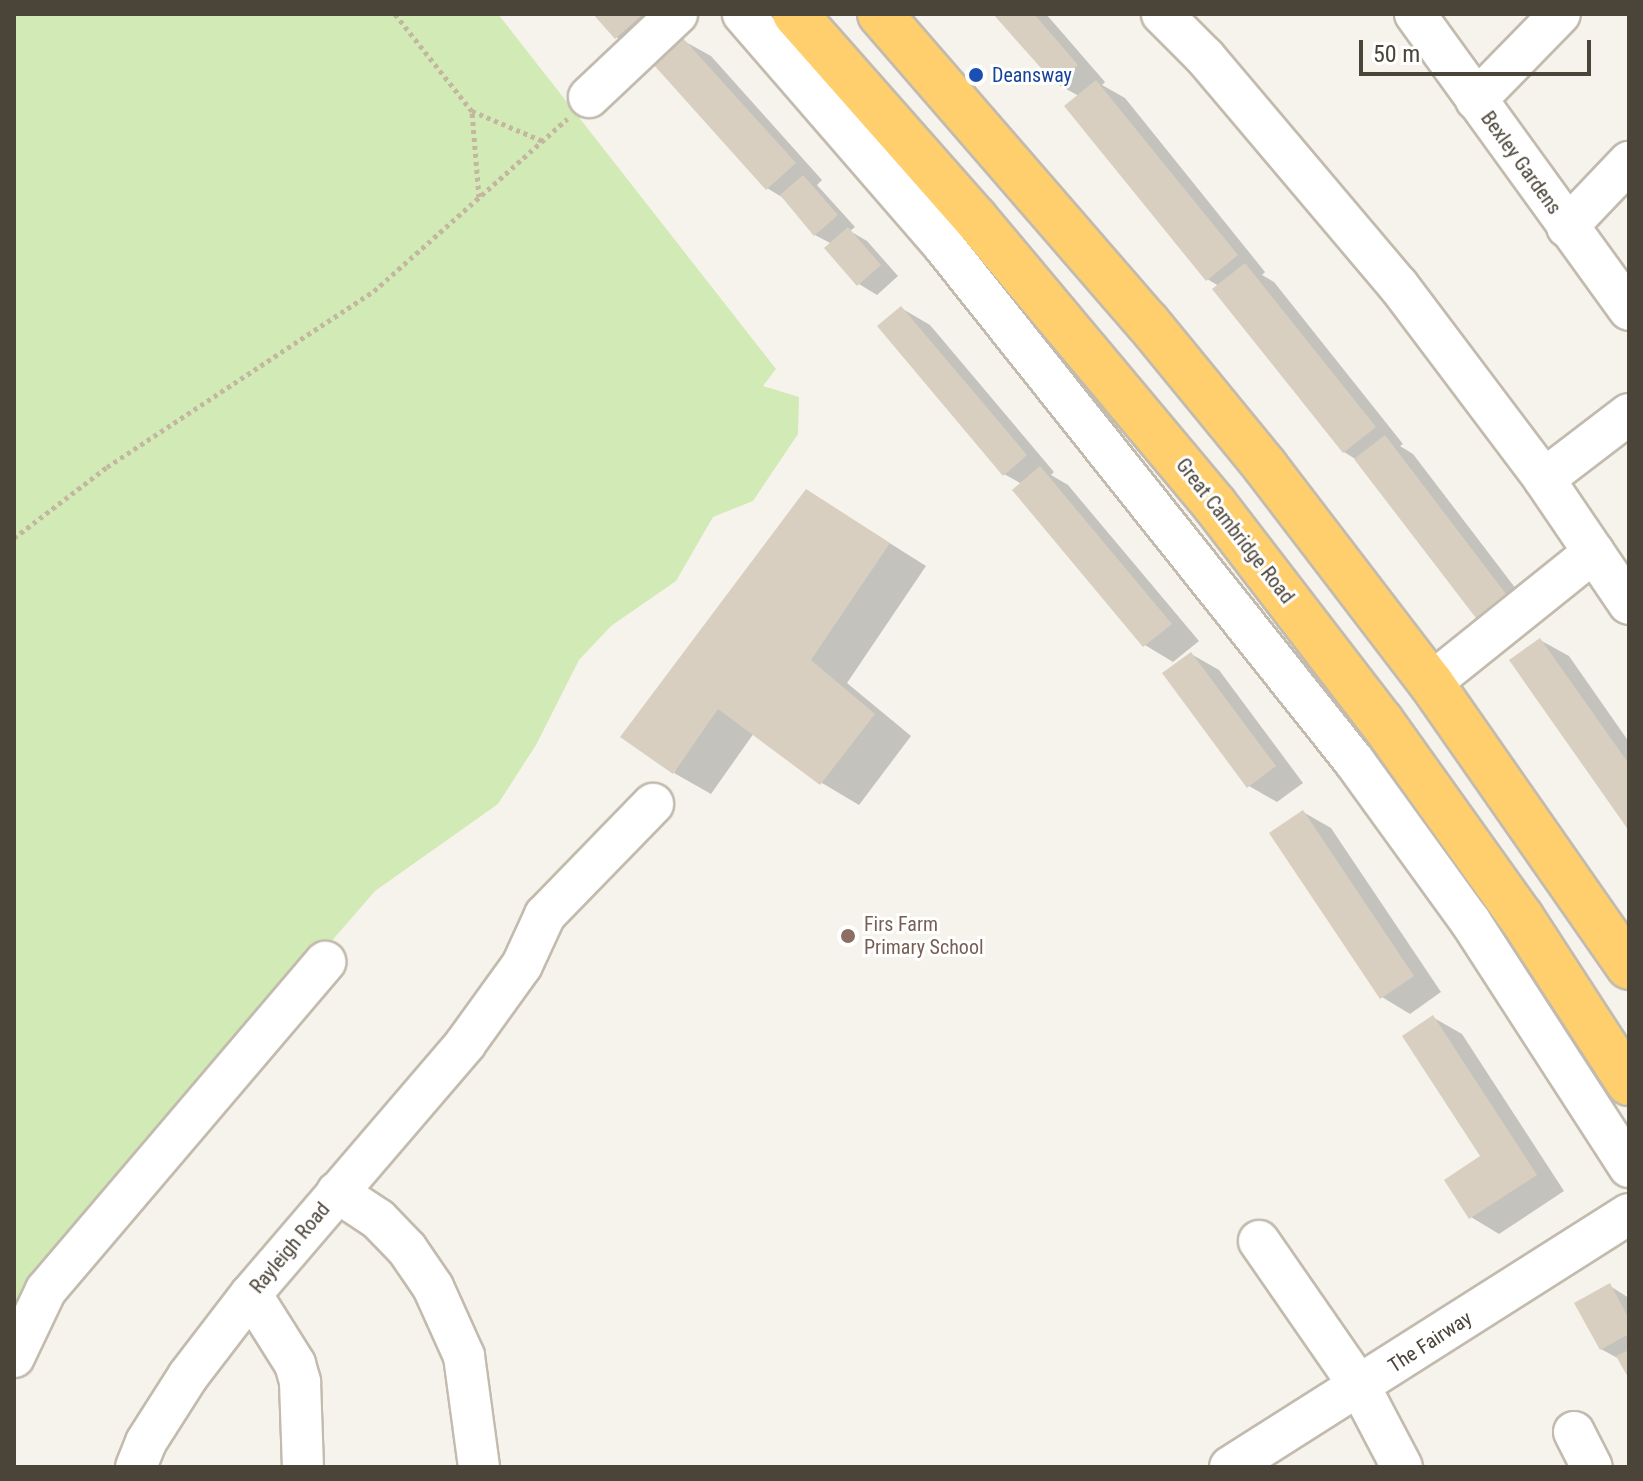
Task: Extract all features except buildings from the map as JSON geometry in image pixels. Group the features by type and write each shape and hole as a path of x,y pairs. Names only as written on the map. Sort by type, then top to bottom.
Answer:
{"highway":[{"name":"Great Cambridge Road","path":"795,14 959,231 1215,505 1381,721 1521,917 1629,1083"},
{"path":"880,14 1148,323 1265,466 1431,683 1629,967"}],"street":[{"path":"589,97 677,14"},
{"path":"743,14 959,231 1470,921 1629,1167"},
{"path":"1162,14 1205,57 1398,285 1544,479 1629,604"},
{"name":"Bexley Gardens","path":"1415,14 1629,310"},
{"path":"1476,100 1560,14"},
{"path":"1567,227 1629,162"},
{"path":"1544,479 1629,414"},
{"path":"1431,683 1594,552"},
{"name":"Rayleigh Road","path":"136,1467 146,1442 188,1376 251,1294 465,1044 522,965 545,915 653,804"},
{"path":"14,1357 46,1290 325,962"},
{"path":"337,1192 378,1219 407,1249 433,1287 464,1356 479,1467"},
{"name":"The Fairway","path":"1230,1467 1629,1214"},
{"path":"1259,1241 1360,1387 1402,1467"},
{"path":"251,1294 295,1364 300,1382 303,1467"},
{"path":"1574,1432 1592,1467"}],"path":[{"path":"395,14 472,111 543,141"},
{"path":"14,538 107,467 374,291 589,97"},
{"path":"472,111 479,198"}],"green space":[{"path":"14,14 498,14 776,369 763,386 799,397 798,434 753,501 713,517 676,581 611,626 579,660 536,745 498,804 375,891 156,1144 14,1318"}],"place":[{"name":"Deansway","path":"976,75"},
{"name":"Firs Farm Primary School","path":"848,936"}]}
